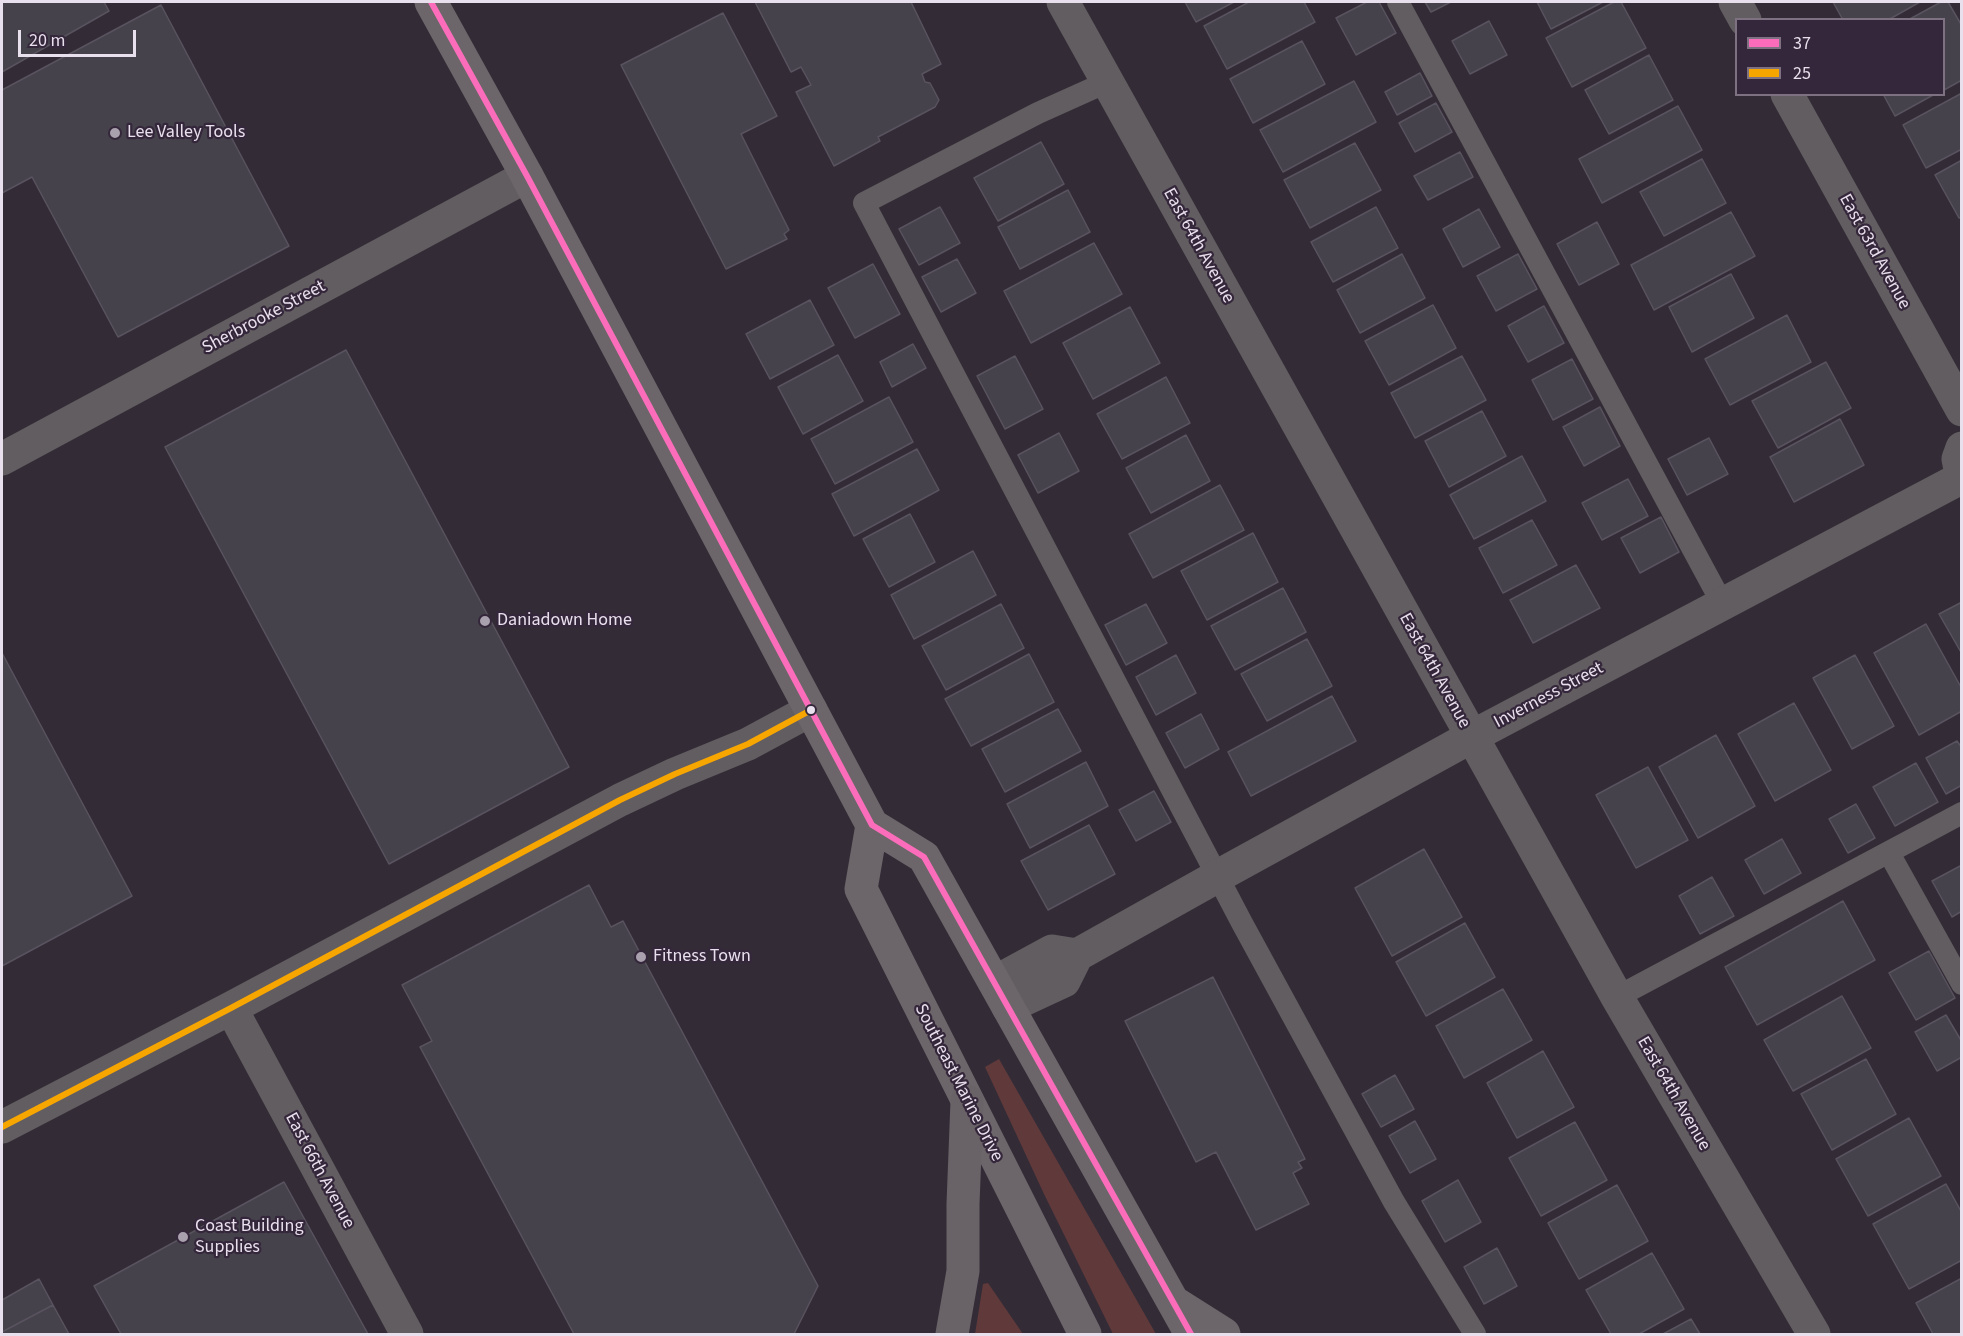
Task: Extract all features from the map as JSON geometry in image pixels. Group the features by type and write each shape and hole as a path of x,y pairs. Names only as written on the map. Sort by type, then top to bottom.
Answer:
{"highway":[{"path":"952,1335 963,1271 963,1204 968,1101"}],"main road":[{"path":"431,2 527,176 872,825 924,857 1191,1335"},
{"name":"Southeast Marine Drive","path":"872,825 861,889 1085,1335"},
{"path":"1173,1302 1224,1335"}],"street":[{"name":"East 64th Avenue","path":"1063,2 1617,997 1814,1335"},
{"path":"1735,2 1744,18"},
{"name":"East 63rd Avenue","path":"1787,96 1962,410"},
{"name":"Sherbrooke Street","path":"2,459 527,176"},
{"path":"1961,479 1958,459 1962,448"},
{"name":"Inverness Street","path":"1001,995 1064,981 1077,955 1218,876 1471,737 1961,479"},
{"path":"2,1127 231,1008 620,800 748,744 811,710"},
{"name":"East 66th Avenue","path":"231,1008 407,1335"}],"lane":[{"path":"1398,2 1723,605"},
{"path":"1107,82 1038,112 864,204 1218,876 1394,1202 1475,1335"},
{"path":"1617,997 1962,813"},
{"path":"1889,853 1962,984"}],"shaded area":[{"path":"999,1059 1156,1334 1113,1334 985,1067"},
{"path":"988,1283 1023,1334 975,1334 983,1284"}],"building":[{"path":"2,2 104,2 109,11 2,72"},
{"path":"755,2 911,2 941,64 922,74 925,82 930,83 939,100 935,107 878,137 880,141 834,166 796,92 811,85 801,67 791,72"},
{"path":"1185,2 1234,2 1196,22"},
{"path":"1249,2 1304,2 1315,22 1227,69 1204,26"},
{"path":"1367,2 1379,2 1396,33 1356,55 1336,18"},
{"path":"1425,2 1451,2 1431,12"},
{"path":"1537,2 1603,2 1551,29"},
{"path":"1614,2 1621,2 1646,48 1572,87 1546,38"},
{"path":"1833,2 1920,2 1892,18 1842,18"},
{"path":"1941,2 1948,2 1962,26 1962,80 1945,89 1945,18 1912,18"},
{"name":"Lee Valley Tools","path":"161,5 289,246 118,337 32,177 2,193 2,90"},
{"path":"723,13 777,116 741,134 789,230 784,234 787,239 726,269 621,65"},
{"path":"1489,21 1507,55 1470,74 1452,41"},
{"path":"1302,41 1325,84 1253,123 1230,79"},
{"path":"1649,55 1673,100 1609,134 1585,90"},
{"path":"1420,73 1432,96 1397,115 1385,92"},
{"path":"1354,81 1376,122 1283,172 1260,130"},
{"path":"1962,93 1962,149 1926,168 1903,125"},
{"path":"1884,96 1931,96 1895,116"},
{"path":"1436,103 1452,132 1415,152 1399,123"},
{"path":"1678,106 1702,150 1602,203 1579,159"},
{"path":"1041,142 1064,184 998,221 974,178"},
{"path":"1355,143 1381,190 1310,228 1284,180"},
{"path":"1460,152 1473,177 1428,200 1414,176"},
{"path":"1702,159 1726,203 1664,236 1640,192"},
{"path":"1962,160 1962,217 1959,218 1935,175"},
{"path":"1068,190 1090,232 1020,269 998,227"},
{"path":"940,207 960,243 919,265 899,229"},
{"path":"1376,207 1398,248 1333,282 1311,242"},
{"path":"1479,209 1500,247 1463,267 1443,229"},
{"path":"1731,212 1755,256 1654,310 1631,265"},
{"path":"1597,222 1619,264 1579,285 1557,244"},
{"path":"1094,243 1122,294 1031,343 1004,291"},
{"path":"1402,254 1425,298 1360,333 1337,290"},
{"path":"1518,254 1537,289 1496,311 1477,276"},
{"path":"957,259 976,293 941,312 922,277"},
{"path":"873,264 900,314 855,338 828,288"},
{"path":"1731,274 1754,318 1692,352 1669,307"},
{"path":"810,300 834,345 770,379 746,334"},
{"path":"1433,305 1456,348 1389,385 1365,341"},
{"path":"1544,306 1564,343 1528,362 1508,326"},
{"path":"1130,307 1160,363 1093,399 1063,343"},
{"path":"1787,315 1811,362 1730,405 1705,359"},
{"path":"913,344 926,368 892,387 880,362"},
{"path":"346,350 569,767 389,864 165,447"},
{"path":"838,355 863,401 803,434 778,387"},
{"path":"1015,356 1043,409 1005,429 977,376"},
{"path":"1462,356 1486,400 1415,438 1391,393"},
{"path":"1572,359 1593,399 1553,420 1532,380"},
{"path":"1826,362 1851,408 1778,448 1752,401"},
{"path":"1166,377 1190,423 1122,459 1097,414"},
{"path":"889,397 913,442 835,484 811,439"},
{"path":"1600,407 1620,446 1584,466 1563,427"},
{"path":"1482,411 1506,456 1449,487 1425,441"},
{"path":"1840,419 1864,465 1794,502 1770,457"},
{"path":"1059,433 1079,471 1038,493 1018,455"},
{"path":"1186,435 1210,481 1151,513 1126,468"},
{"path":"1709,438 1728,474 1687,495 1668,459"},
{"path":"917,449 939,490 854,536 832,494"},
{"path":"1522,456 1546,501 1474,539 1450,495"},
{"path":"1628,479 1648,516 1602,540 1582,503"},
{"path":"1220,485 1244,530 1153,578 1129,534"},
{"path":"910,514 935,562 889,587 863,539"},
{"path":"1661,517 1679,552 1640,573 1621,538"},
{"path":"1532,520 1557,565 1503,593 1479,548"},
{"path":"1253,533 1278,582 1207,620 1181,571"},
{"path":"973,551 996,595 914,639 891,595"},
{"path":"1576,565 1600,608 1533,643 1510,600"},
{"path":"1283,588 1306,632 1235,670 1211,626"},
{"path":"1962,602 1962,654 1939,614"},
{"path":"1001,604 1024,648 946,690 922,646"},
{"path":"1146,604 1167,643 1126,665 1105,625"},
{"path":"1926,624 1962,689 1962,711 1919,735 1874,653"},
{"path":"1307,639 1332,686 1267,721 1241,674"},
{"path":"2,653 132,896 2,966"},
{"path":"1029,654 1054,702 971,746 945,699"},
{"path":"1176,655 1196,693 1156,715 1136,677"},
{"path":"1855,655 1894,726 1852,749 1813,678"},
{"path":"1332,696 1356,741 1251,796 1228,752"},
{"path":"1794,703 1831,770 1775,801 1738,734"},
{"path":"1058,709 1081,751 1005,792 982,749"},
{"path":"1201,714 1219,749 1185,768 1166,733"},
{"path":"1716,735 1755,806 1698,838 1659,767"},
{"path":"1957,741 1962,748 1962,785 1946,794 1926,758"},
{"path":"1086,762 1108,806 1030,848 1007,804"},
{"path":"1916,763 1938,802 1895,826 1873,787"},
{"path":"1648,767 1688,840 1636,868 1596,795"},
{"path":"1154,791 1171,822 1136,841 1119,810"},
{"path":"1856,804 1875,838 1848,853 1829,819"},
{"path":"1089,825 1115,874 1048,910 1021,861"},
{"path":"1782,839 1801,873 1764,894 1745,860"},
{"path":"1424,849 1462,917 1392,956 1355,888"},
{"path":"1962,865 1962,911 1952,917 1932,881"},
{"path":"1712,877 1734,916 1700,934 1679,896"},
{"path":"589,885 611,927 623,921 818,1286 794,1334 574,1334 420,1047 432,1041 402,985"},
{"path":"1843,901 1875,960 1757,1025 1725,967"},
{"path":"1465,923 1495,977 1426,1016 1396,962"},
{"path":"1929,951 1955,998 1916,1020 1889,973"},
{"path":"1213,977 1305,1159 1298,1162 1302,1168 1293,1173 1309,1204 1256,1230 1216,1152 1196,1162 1125,1021"},
{"path":"1503,989 1532,1040 1464,1078 1436,1026"},
{"path":"1842,996 1871,1048 1793,1091 1764,1040"},
{"path":"1946,1015 1962,1042 1962,1057 1937,1071 1915,1032"},
{"path":"1543,1051 1574,1107 1517,1138 1487,1083"},
{"path":"1866,1059 1896,1114 1832,1150 1801,1094"},
{"path":"1395,1075 1414,1109 1381,1127 1362,1094"},
{"path":"1909,1118 1941,1176 1868,1216 1836,1159"},
{"path":"1415,1121 1436,1159 1410,1173 1389,1136"},
{"path":"1575,1122 1607,1180 1541,1216 1509,1158"},
{"path":"1458,1180 1481,1222 1445,1242 1422,1201"},
{"path":"284,1182 368,1334 121,1334 94,1286"},
{"path":"1946,1184 1962,1213 1962,1260 1909,1289 1873,1224"},
{"path":"1617,1185 1648,1241 1579,1279 1548,1223"},
{"path":"1497,1248 1517,1286 1484,1304 1464,1267"},
{"path":"1652,1253 1684,1309 1639,1334 1611,1334 1586,1290"},
{"path":"1962,1278 1962,1334 1933,1334 1916,1303"},
{"path":"39,1279 53,1305 2,1332 2,1300"},
{"path":"53,1305 69,1334 2,1334 2,1332"},
{"path":"1691,1319 1700,1334 1663,1334"}],"transit line":[{"name":"37","path":"431,2 527,176 872,825 924,857 1191,1334"},
{"name":"25","path":"2,1127 231,1008 620,800 748,744 811,710"}],"place":[{"name":"Lee Valley Tools","path":"115,133"},
{"name":"Daniadown Home","path":"485,621"},
{"name":"Fitness Town","path":"641,957"},
{"name":"Coast Building Supplies","path":"183,1237"}]}
